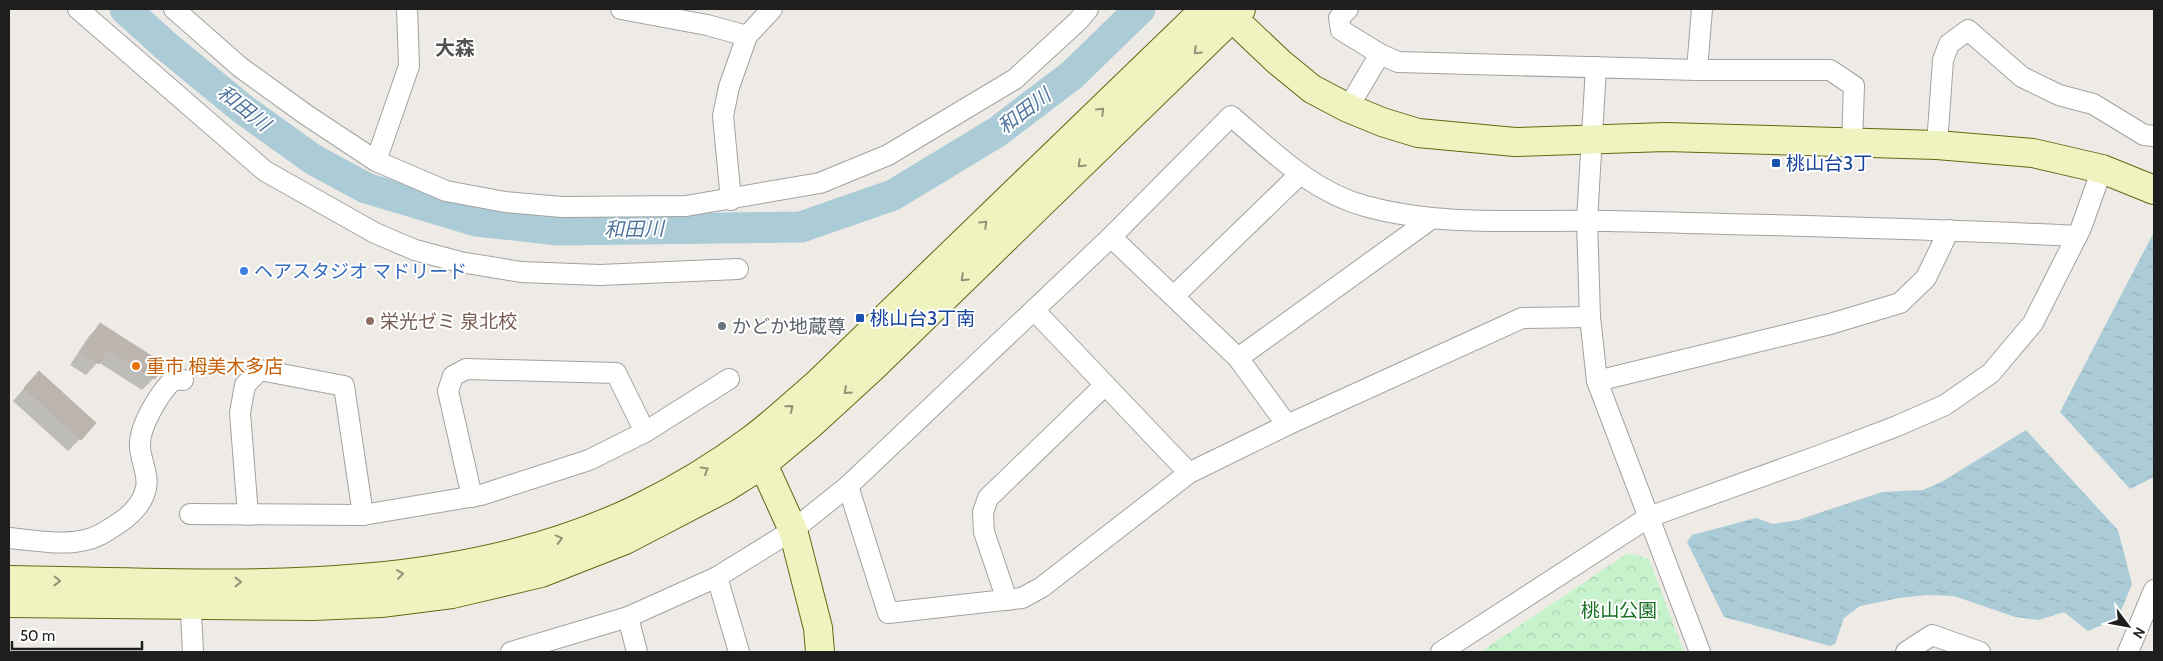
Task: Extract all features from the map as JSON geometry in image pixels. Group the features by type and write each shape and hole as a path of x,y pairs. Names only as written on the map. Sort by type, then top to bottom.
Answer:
{"street":[{"path":"78,9 265,171 375,234 415,250 460,262 521,272 600,276 738,269"},
{"path":"174,9 240,67 313,120 376,161 446,191 505,202 562,207 676,206 731,200 820,183 888,155 1015,79 1078,21 1088,9"},
{"path":"376,161 409,66 407,9"},
{"path":"621,9 705,17 747,36"},
{"path":"731,200 723,116 729,87 747,36 772,9"},
{"path":"9,602 190,593 370,578 463,566 576,534 637,508 711,467 752,439 817,384 1205,9"},
{"path":"1348,9 1339,18 1341,30 1380,54 1398,62 1697,70 1830,70 1854,86 1852,144"},
{"path":"1697,70 1702,9"},
{"path":"9,580 190,593 313,606 381,603 452,594 541,573 625,540 725,488 763,464 811,424 872,368 1232,12 1279,62 1312,89 1348,108 1382,122 1418,133 1515,142 1666,137 1852,144 1937,145 2033,153 2102,169 2154,190"},
{"path":"1937,145 1943,60 1949,44 1968,30 2022,77 2059,95 2093,104 2144,135 2154,136"},
{"path":"1348,108 1380,54"},
{"path":"1596,67 1587,221 1590,316 1597,381 1700,652"},
{"path":"511,652 628,617 718,578 793,530 848,486 1034,310 1111,237 1230,116 1300,174 1328,191 1363,206 1431,219 1949,230 2077,236"},
{"path":"1441,652 1648,517 1821,456 1945,405 1991,373 2033,324 2077,236 2102,169"},
{"path":"1174,296 1300,174"},
{"path":"1238,358 1431,219"},
{"path":"1597,381 1830,324 1900,303 1926,278 1949,230"},
{"path":"1111,237 1238,358 1287,425"},
{"path":"1034,310 1189,473"},
{"path":"848,486 888,613 1022,598 1042,587 1189,473 1287,425 1522,318 1590,316"},
{"path":"472,496 448,391 453,376 466,369 616,373 645,432"},
{"path":"248,514 240,413 245,385 260,370 344,386 363,515"},
{"path":"9,538 66,542 85,540 102,534 130,516 141,500 147,486 140,445 145,424 164,388 174,379 183,380"},
{"path":"190,514 363,515 472,496 589,460 645,432 729,379"},
{"path":"1006,600 984,532 983,512 988,498 1105,385"},
{"path":"752,439 793,530 818,628 820,652"},
{"path":"718,578 739,652"},
{"path":"190,593 193,652"},
{"path":"2128,652 2152,603"},
{"path":"628,617 637,652"},
{"path":"1906,652 1932,635 1980,652"}],"green space":[{"name":"桃山公園","path":"1628,553 1649,559 1684,652 1480,652"}],"water":[{"path":"2154,232 2154,477 2130,489 2060,412"},
{"path":"2026,430 2118,530 2132,584 2118,618 2088,631 2064,612 2039,620 2015,617 1954,596 1926,595 1860,606 1844,618 1835,644 1830,646 1724,617 1687,542 1692,535 1756,518 1773,524 1798,520 1882,492 1923,490 1943,481"}],"building":[{"path":"100,323 164,364 155,379 108,349 99,364 81,352"},
{"path":"39,371 96,423 81,440 24,388"}],"waterway":[{"name":"和田川","path":"125,9 166,46 244,110 314,160 366,188 476,221 558,230 801,227 893,195 997,132 1072,75 1140,9"}],"place":[{"name":"桃山台3丁","path":"1776,163"},
{"name":"ヘアスタジオ マドリード","path":"244,271"},
{"name":"桃山台3丁南","path":"860,318"},
{"name":"栄光ゼミ 泉北校","path":"370,321"},
{"name":"かどか地蔵尊","path":"722,326"},
{"name":"重市 栂美木多店","path":"136,366"}],"district":[{"name":"大森","path":"455,48"}]}
